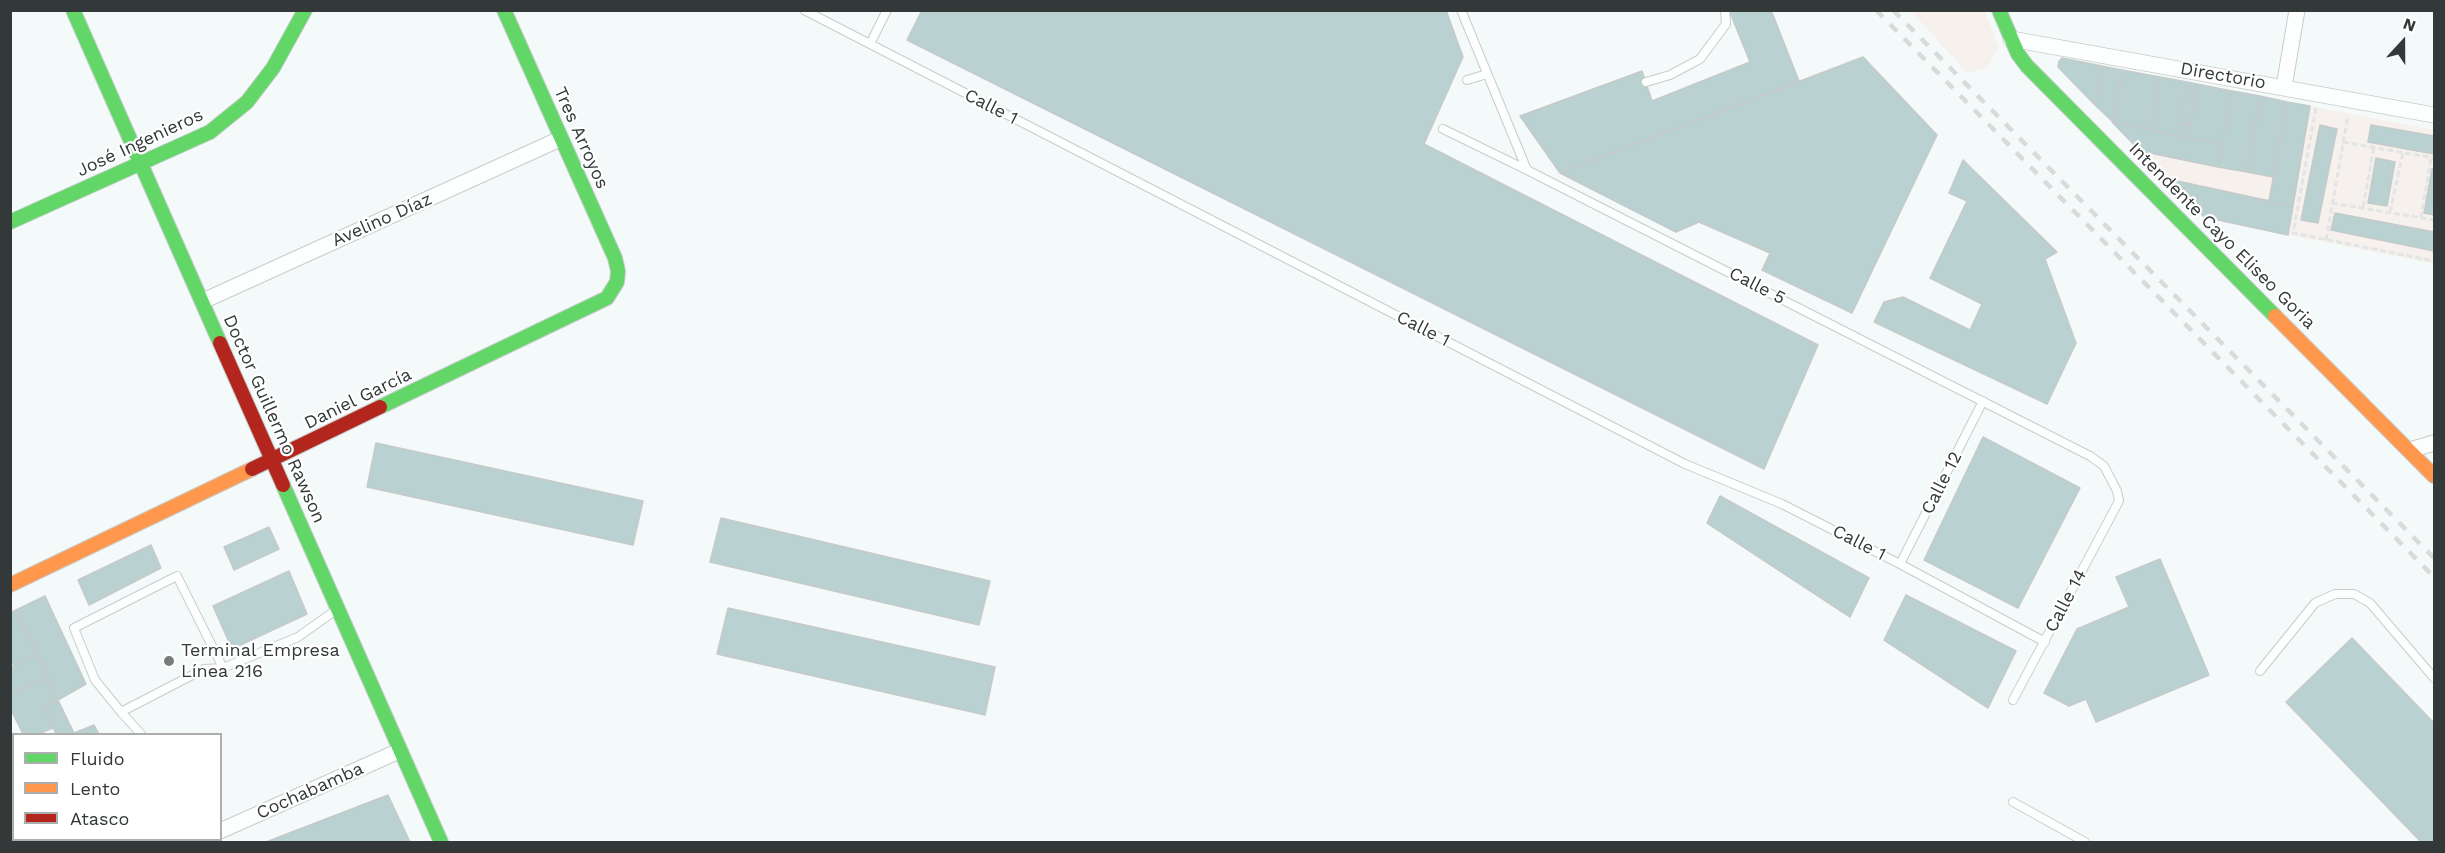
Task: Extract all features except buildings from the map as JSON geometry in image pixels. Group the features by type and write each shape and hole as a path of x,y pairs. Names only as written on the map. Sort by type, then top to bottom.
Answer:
{"street":[{"name":"Doctor Guillermo Rawson","path":"73,10 441,843"},
{"name":"José Ingenieros","path":"10,222 210,132 247,102 273,68 305,10"},
{"name":"Tres Arroyos","path":"504,10 615,258 618,271 617,282"},
{"name":"Intendente Cayo Eliseo Goria","path":"1999,10 2011,39 2027,66 2434,476"},
{"path":"2284,87 2297,10"},
{"name":"Directorio","path":"2011,39 2434,115"},
{"name":"Avelino Díaz","path":"203,301 560,139"},
{"name":"Daniel García","path":"10,585 607,298 617,282"},
{"path":"2410,450 2434,443"},
{"name":"Cochabamba","path":"222,830 399,751"}],"lane":[{"name":"Calle 1","path":"804,10 1685,464 1782,504 1900,564 2044,642"},
{"path":"870,44 887,10"},
{"path":"1461,10 1527,170"},
{"path":"1646,82 1670,75 1700,59 1726,24 1725,10"},
{"path":"1467,80 1487,74"},
{"name":"Calle 5","path":"1443,129 2090,456 2104,466 2117,490 2118,501"},
{"name":"Calle 12","path":"1900,564 1983,401"},
{"name":"Calle 14","path":"2013,700 2118,501"},
{"path":"139,733 95,680 74,628 177,576 223,668"},
{"path":"2260,671 2315,603 2335,594 2354,594 2370,603 2434,678"},
{"path":"121,712 204,669 223,668 298,637 338,610"},
{"path":"2013,802 2085,843"}],"path":[{"path":"2318,93 2293,233 2434,261"},
{"path":"2326,240 2352,100"},
{"path":"2343,142 2433,158 2421,218"},
{"path":"2362,208 2374,147"},
{"path":"2390,213 2403,152"},
{"path":"2332,203 2434,220"}],"shaded area":[{"path":"1911,11 1985,11 1999,48 1987,68 1967,73"},
{"path":"2310,106 2434,130 2434,136 2371,125 2368,142 2434,154 2434,169 2432,169 2424,213 2434,215 2434,232 2335,213 2331,230 2434,251 2434,264 2288,235","holes":["2319,126 2337,129 2318,223 2301,219","2376,158 2395,162 2387,206 2368,203"]},
{"path":"2140,151 2273,177 2269,201 2168,179"}],"railway":[{"path":"1876,10 2434,577"},
{"path":"1893,10 2434,558"}],"traffic: fast":[{"path":"73,10 220,343"},
{"path":"10,222 210,132 247,102 273,68 305,10"},
{"path":"380,407 607,298 617,282 618,271 615,258 504,10"},
{"path":"1999,10 2018,54 2027,66 2275,316"},
{"path":"283,485 441,842"}],"traffic: slow":[{"path":"2275,316 2434,476"},
{"path":"10,585 252,469"}],"traffic: jam":[{"path":"220,343 283,485"},
{"path":"252,469 380,407"}],"place":[{"name":"Terminal Empresa Línea 216","path":"169,661"}]}
